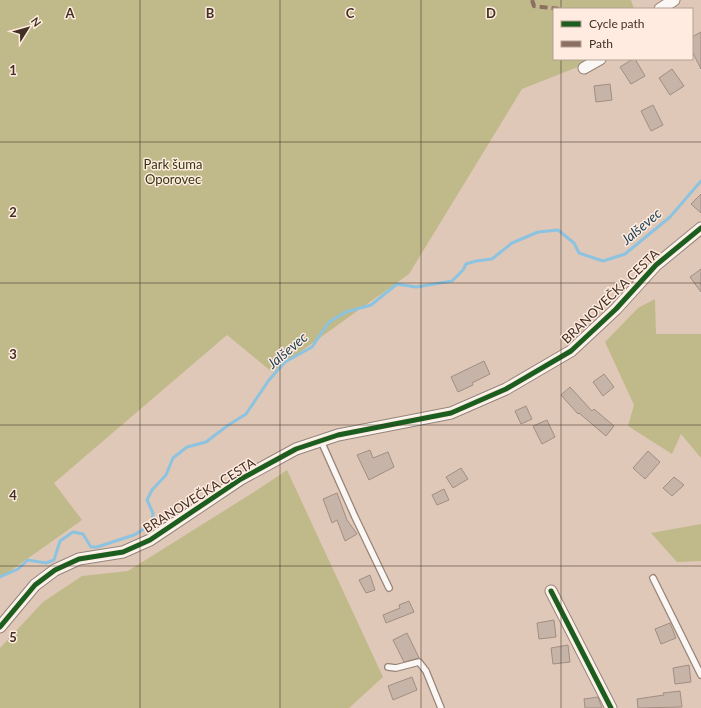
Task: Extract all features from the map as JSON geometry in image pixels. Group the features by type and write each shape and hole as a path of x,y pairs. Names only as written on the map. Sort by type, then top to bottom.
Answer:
{"street":[{"path":"662,8 674,0"},
{"path":"584,68 598,60"},
{"name":"BRANOVEČKA CESTA","path":"0,627 35,585 55,570 79,560 123,552 150,540 241,479 296,449 338,436 451,412 506,389 571,351 616,309 656,265 701,228"},
{"path":"551,591 611,708"}],"lane":[{"path":"321,441 389,588"},
{"path":"653,578 701,675"},
{"path":"388,667 396,668 418,662 426,671 441,708"}],"green space":[{"name":"Park šuma Oporovec","path":"0,0 631,0 634,8 553,8 553,60 595,60 522,89 409,274 272,372 227,335 54,483 82,520 6,574 0,575"},
{"path":"655,299 656,334 701,334 701,458 681,434 672,454 628,426 634,405 605,342 638,308"},
{"path":"287,470 383,677 349,708 0,708 0,648 43,602 82,576 128,571"},
{"path":"701,524 701,561 677,562 651,533"}],"building":[{"path":"701,32 701,69 693,53 693,36"},
{"path":"631,60 636,60 645,76 631,84 620,67"},
{"path":"672,69 684,86 670,95 659,78"},
{"path":"610,84 612,100 596,102 594,86"},
{"path":"653,105 663,125 651,131 641,111"},
{"path":"701,194 701,213 691,204"},
{"path":"701,269 701,292 690,277"},
{"path":"484,361 490,374 472,383 473,385 458,392 451,377"},
{"path":"604,374 614,387 603,396 593,382"},
{"path":"570,387 592,411 594,409 614,426 606,436 579,413 578,414 561,395"},
{"path":"526,406 532,419 521,424 515,411"},
{"path":"547,420 555,437 542,444 533,426"},
{"path":"370,450 373,458 388,452 394,467 369,480 357,455"},
{"path":"648,451 660,462 645,479 633,468"},
{"path":"461,468 468,479 453,488 446,477"},
{"path":"674,477 684,485 672,496 663,488"},
{"path":"444,489 449,500 437,505 432,495"},
{"path":"337,493 347,520 357,534 345,541 337,520 332,523 323,499"},
{"path":"370,575 375,590 366,593 359,580"},
{"path":"409,601 414,612 386,623 383,615 400,608 399,605"},
{"path":"554,620 556,637 539,639 537,623"},
{"path":"670,623 676,638 661,644 655,629"},
{"path":"407,633 419,658 404,662 393,640"},
{"path":"568,645 570,662 553,664 551,648"},
{"path":"689,665 691,682 675,684 673,668"},
{"path":"412,677 417,690 393,700 388,686"},
{"path":"680,691 682,707 638,708 637,699"},
{"path":"598,697 602,708 585,708 584,699"}],"waterway":[{"name":"Jalševec","path":"0,577 18,569 28,560 46,563 54,560 60,541 73,532 83,534 91,547 97,547 134,535 152,524 153,513 147,500 152,490 166,475 173,458 187,447 206,442 246,414 269,380 285,362 312,347 329,322 346,312 371,305 397,284 416,287 452,281 463,270 466,264 492,259 512,243 538,232 558,230 574,243 579,253 603,261 625,254 670,217 701,181"}],"marked path":[{"path":"532,0 534,6 553,8"}],"cycle path":[{"path":"0,627 35,585 55,570 79,559 123,552 150,540 241,479 296,449 338,435 451,413 506,389 571,351 616,309 656,265 701,228"},
{"path":"551,591 611,708"}]}
